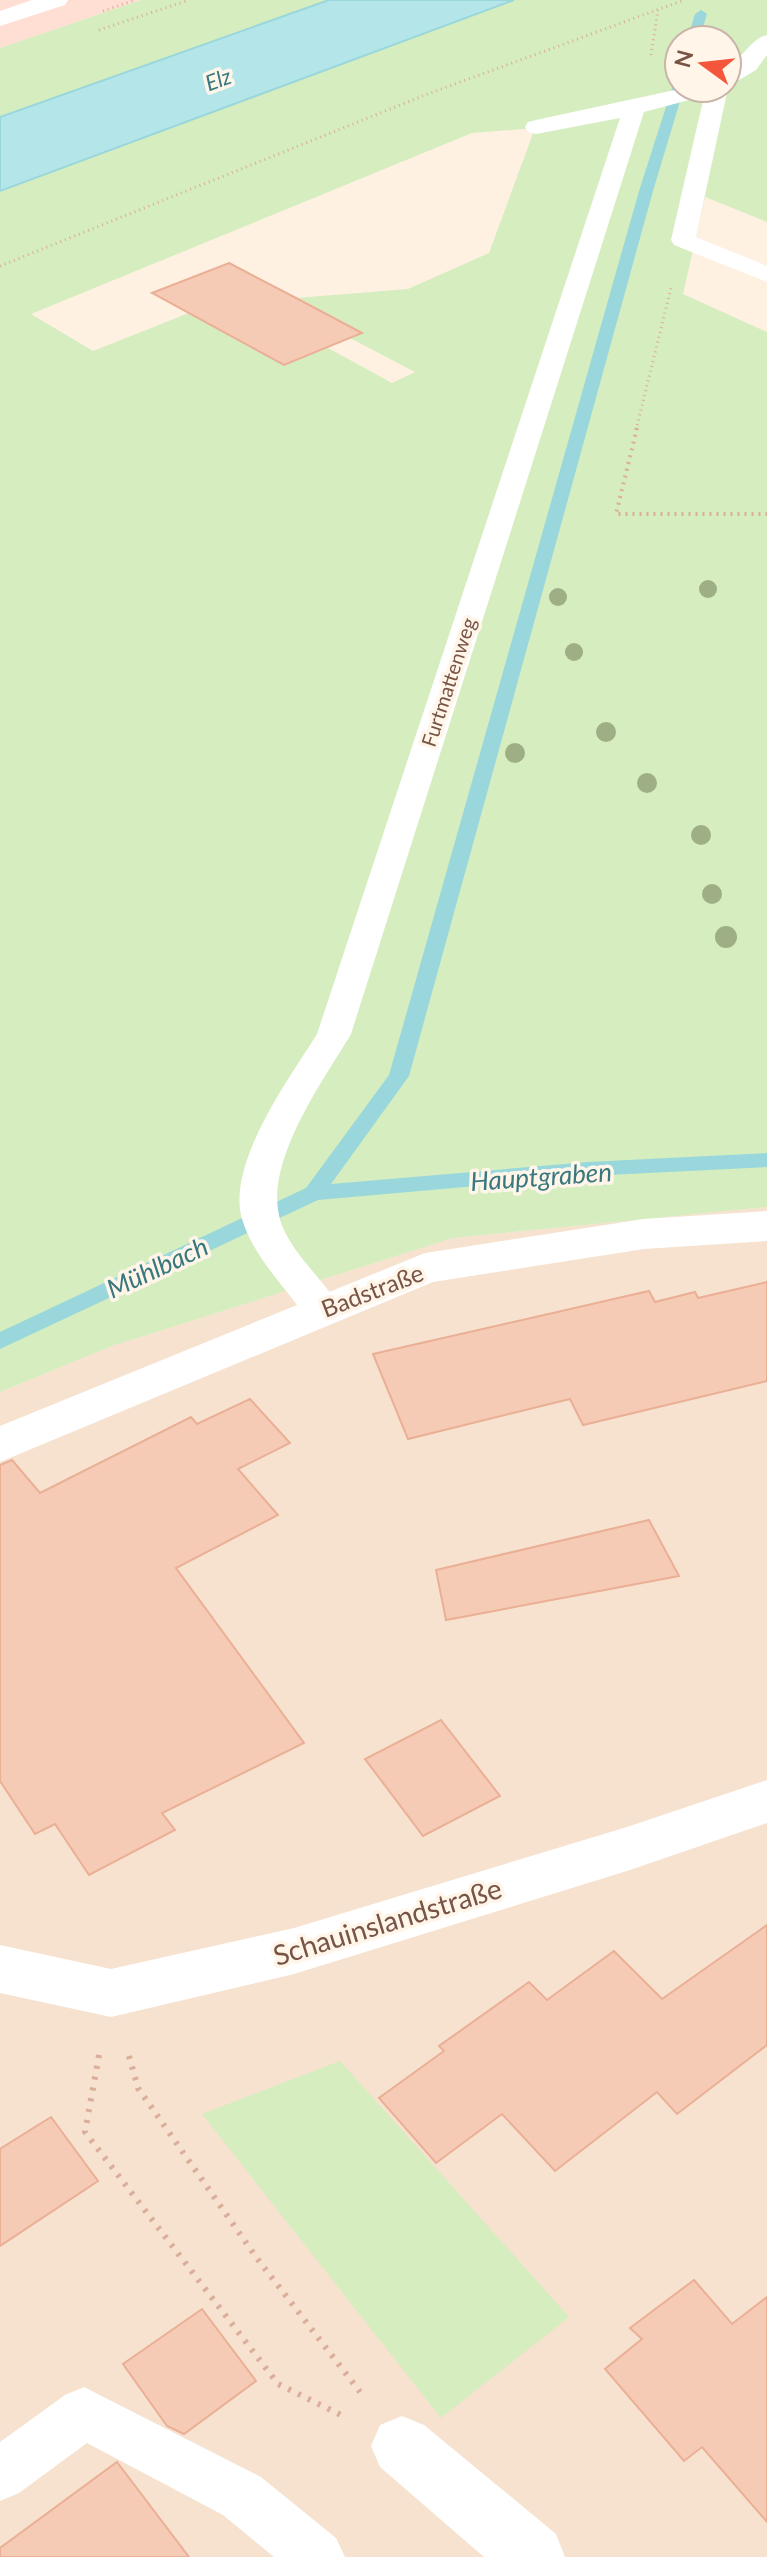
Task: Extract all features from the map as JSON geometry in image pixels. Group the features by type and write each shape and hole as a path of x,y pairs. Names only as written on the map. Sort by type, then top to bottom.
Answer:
{"street":[{"path":"0,19 56,0"},
{"name":"Badstraße","path":"0,1445 425,1268 644,1234 767,1226"},
{"name":"Schauinslandstraße","path":"4,1979 111,1993 294,1951 627,1849 767,1801"},
{"path":"402,2446 533,2557"}],"lane":[{"path":"743,69 767,41"},
{"path":"536,127 663,101"},
{"path":"707,104 683,240 767,275"},
{"name":"Furtmattenweg","path":"322,1309 292,1272 259,1216 257,1187 274,1138 334,1034 646,105"},
{"path":"0,2474 84,2413 242,2496 317,2557"}],"path":[{"path":"0,266 425,95 684,0"},
{"path":"683,240 616,514 767,514"},
{"path":"111,1993 85,2132 278,2384 402,2446"},
{"path":"111,1993 138,2088 256,2257 402,2446"}],"shaded area":[{"path":"0,0 141,0 0,48"},
{"path":"767,1207 767,2557 0,2557 0,1392 112,1346 453,1238"}],"green space":[{"path":"141,0 329,0 0,117 0,48"},
{"path":"514,0 767,0 767,222 705,197 683,294 767,332 767,1207 453,1238 112,1346 0,1392 0,191","holes":["535,128 489,253 408,289 296,298 350,338 415,372 392,383 328,348 285,365 189,313 93,351 31,314 472,133"]},
{"path":"340,2061 569,2317 441,2418 202,2114"}],"water":[{"name":"Elz","path":"329,0 514,0 0,191 0,117"}],"building":[{"path":"229,263 362,333 284,365 152,293"},
{"path":"767,1282 767,1381 583,1425 570,1399 408,1439 373,1354 649,1291 655,1302 695,1292 698,1298"},
{"path":"250,1399 290,1443 238,1469 278,1515 176,1568 304,1743 162,1813 175,1830 89,1875 55,1824 35,1834 0,1781 0,1465 12,1460 40,1493 191,1417 197,1424"},
{"path":"649,1520 679,1576 446,1620 436,1570"},
{"path":"441,1720 500,1796 423,1836 365,1759"},
{"path":"767,1925 767,2045 677,2114 657,2092 555,2171 502,2114 436,2163 379,2098 444,2051 439,2046 529,1982 547,2000 614,1951 662,1999"},
{"path":"51,2117 98,2181 0,2246 0,2149"},
{"path":"694,2280 732,2324 767,2297 767,2522 702,2447 684,2461 605,2369 642,2339 630,2328"},
{"path":"202,2309 256,2381 184,2434 167,2426 123,2364"},
{"path":"117,2462 189,2557 0,2557 0,2548"}],"waterway":[{"path":"698,24 701,14"},
{"path":"314,1193 399,1076 646,191 673,104"},
{"name":"Hauptgraben","path":"314,1193 588,1169 767,1160"},
{"name":"Mühlbach","path":"0,1341 314,1193"}]}
